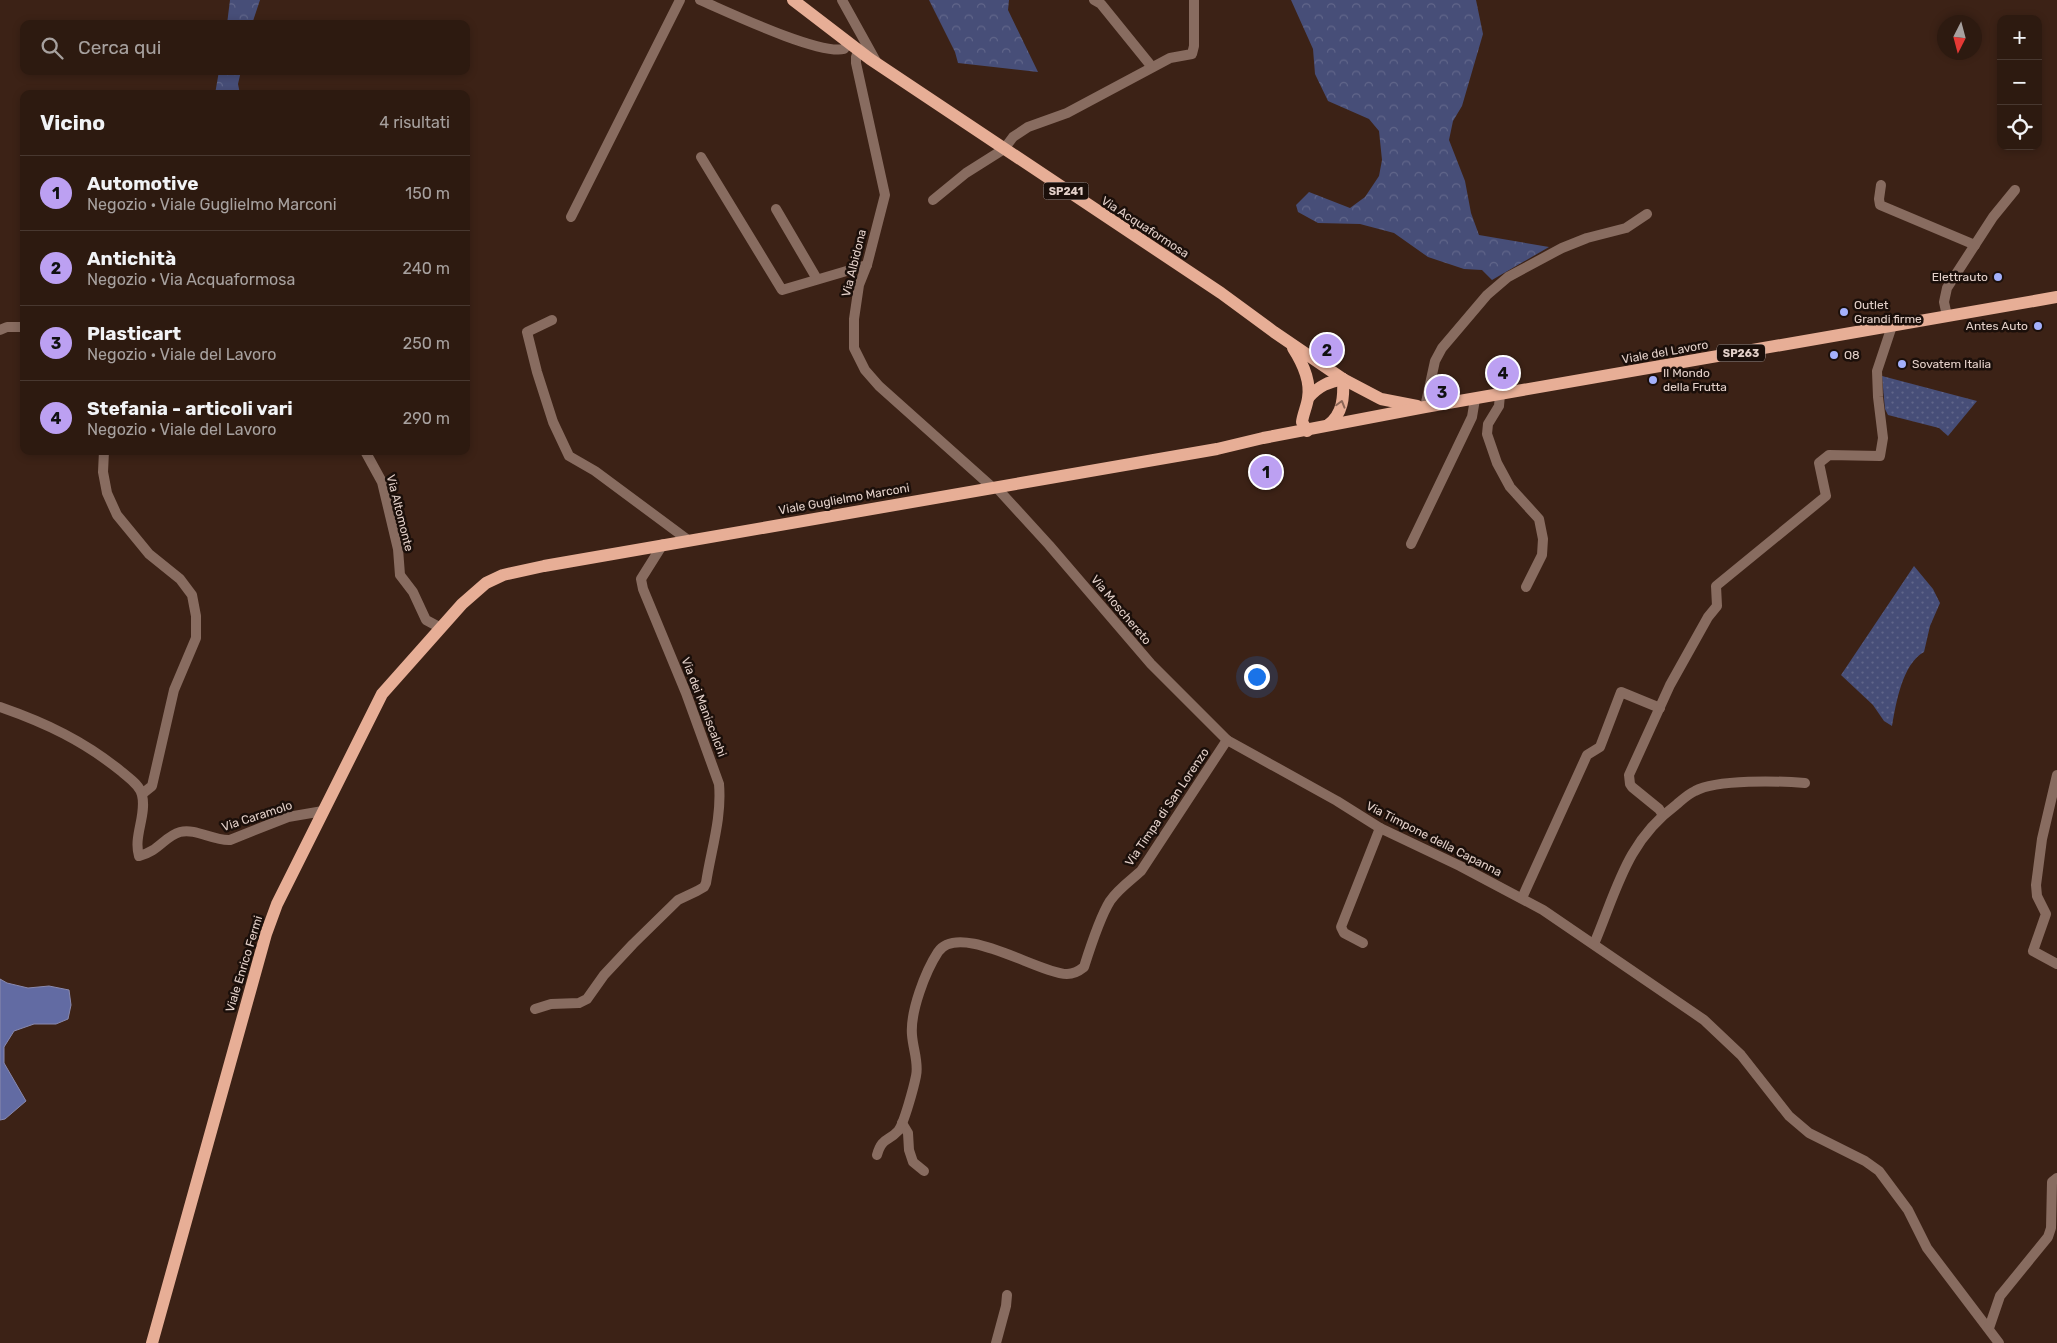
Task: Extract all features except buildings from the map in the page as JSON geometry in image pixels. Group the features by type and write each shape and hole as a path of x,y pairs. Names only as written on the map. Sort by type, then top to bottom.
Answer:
{"main road":[{"name":"SP241","path":"793,0 853,47"},
{"name":"Via Acquaformosa","path":"853,47 1221,293 1291,344"},
{"name":"Viale del Lavoro","path":"1425,407 2057,297"},
{"name":"SP241","path":"1291,344 1343,379 1381,399 1425,407"},
{"path":"1291,344 1303,363 1309,397 1305,424"},
{"path":"1309,397 1317,388 1343,379 1342,404 1334,420 1328,426"},
{"name":"SP263","path":"1305,424 1328,426 1425,407"},
{"name":"Viale Guglielmo Marconi","path":"441,628 477,590 503,574 663,544 1217,449 1271,436 1305,424"},
{"name":"Viale Enrico Fermi","path":"152,1343 266,934 277,904 382,694 441,628"}],"street":[{"path":"571,217 680,0"},
{"path":"700,0 803,42 837,51 853,47"},
{"path":"842,0 879,65"},
{"path":"1094,0 1101,4 1152,67"},
{"path":"933,200 966,173 1004,149 1013,137 1028,128 1067,113 1170,58 1192,54 1194,46 1194,0"},
{"name":"Via Albidona","path":"853,47 885,195 867,265 859,285 854,319 854,348 865,370 879,386 994,487"},
{"path":"701,157 782,290 867,265"},
{"path":"1881,185 1880,206 1975,245"},
{"path":"1947,316 1944,302 1947,288 1993,217 2015,190"},
{"path":"776,209 817,279"},
{"path":"1425,407 1435,361 1442,348 1488,295 1508,277 1562,248 1587,238 1626,228 1647,214"},
{"path":"552,320 527,332 553,422 568,456 595,471 688,540"},
{"path":"1663,814 1632,787 1629,775 1670,685 1708,617 1717,606 1716,586 1826,496 1819,463 1829,455 1880,456 1883,438 1877,370 1892,326"},
{"path":"0,330 7,327 20,327"},
{"path":"1500,394 1499,406 1488,424 1487,434 1497,463 1510,487 1539,519 1543,539 1542,555 1526,587"},
{"path":"1411,544 1472,417 1475,399"},
{"path":"0,708 55,728 99,753 136,784 142,794 152,786 174,690 196,638 196,616 192,595 180,579 150,554 117,515 107,493 103,472 104,455"},
{"name":"Via Altomonte","path":"367,455 382,482 398,549 400,575 413,592 426,620 441,628"},
{"name":"Via Moschereto","path":"994,487 1049,545 1151,664 1230,742"},
{"name":"Via dei Maniscalchi","path":"535,1009 551,1004 579,1003 587,999 604,975 678,900 704,887 718,821 719,784 686,693 642,589 641,579 663,544"},
{"path":"1522,898 1587,754 1600,747 1621,692 1660,708"},
{"name":"Via Timpone della Capanna","path":"1230,742 1337,801 1380,828 1543,910 1704,1020 1741,1055 1789,1116 1809,1133 1865,1161 1879,1171 1908,1210 1927,1248 1990,1328 1999,1343"},
{"name":"Via Timpa di San Lorenzo","path":"902,1123 917,1075 912,1023 924,982 938,953 945,945 952,943 967,944 1002,951 1066,974 1077,972 1084,967 1089,950 1110,901 1142,871 1230,742"},
{"path":"2057,775 2042,839 2036,885 2036,896 2046,914 2033,952 2057,964"},
{"path":"1594,944 1617,884 1636,846 1663,814 1695,790 1712,785 1805,783"},
{"name":"Via Caramolo","path":"142,794 138,839 139,856 150,854 177,833 186,831 221,840 230,840 288,817 323,811"},
{"path":"1363,942 1344,933 1341,927 1380,828"},
{"path":"877,1156 880,1144 898,1130 902,1123 908,1133 913,1162 924,1171"},
{"path":"1990,1328 2000,1296 2048,1237 2051,1228 2052,1182 2057,1178"},
{"path":"996,1343 1007,1295"}],"green space":[{"path":"230,0 260,0 253,20 228,20"},
{"path":"929,0 1009,0 1008,10 1038,72 958,63 955,52"},
{"path":"1291,0 1476,0 1483,34 1462,106 1453,121 1449,140 1465,181 1471,213 1479,235 1549,247 1492,280 1482,270 1464,269 1428,257 1394,233 1360,224 1318,223 1298,212 1296,205 1309,192 1350,208 1365,197 1379,176 1382,160 1379,131 1369,119 1328,101 1315,74 1313,49"},
{"path":"218,75 240,75 238,84 239,90 216,90"},
{"path":"1882,376 1977,401 1948,436 1939,428 1888,415 1885,409"},
{"path":"1914,566 1933,589 1940,603 1930,626 1924,652 1910,666 1901,685 1892,726 1884,721 1873,705 1841,675"}],"shaded area":[{"path":"0,979 7,983 28,988 49,986 69,990 71,1005 68,1019 56,1024 34,1024 14,1031 4,1047 4,1063 26,1101 5,1119 0,1120"}],"place":[{"name":"Elettrauto","path":"1998,277"},
{"name":"Outlet Grandi firme","path":"1844,312"},
{"name":"Antes Auto","path":"2038,326"},
{"name":"Antichità","path":"1327,350"},
{"name":"Q8","path":"1834,355"},
{"name":"Sovatem Italia","path":"1902,364"},
{"name":"Stefania - articoli vari","path":"1503,373"},
{"name":"Il Mondo della Frutta","path":"1653,380"},
{"name":"Plasticart","path":"1442,392"},
{"name":"Automotive","path":"1266,472"}]}
